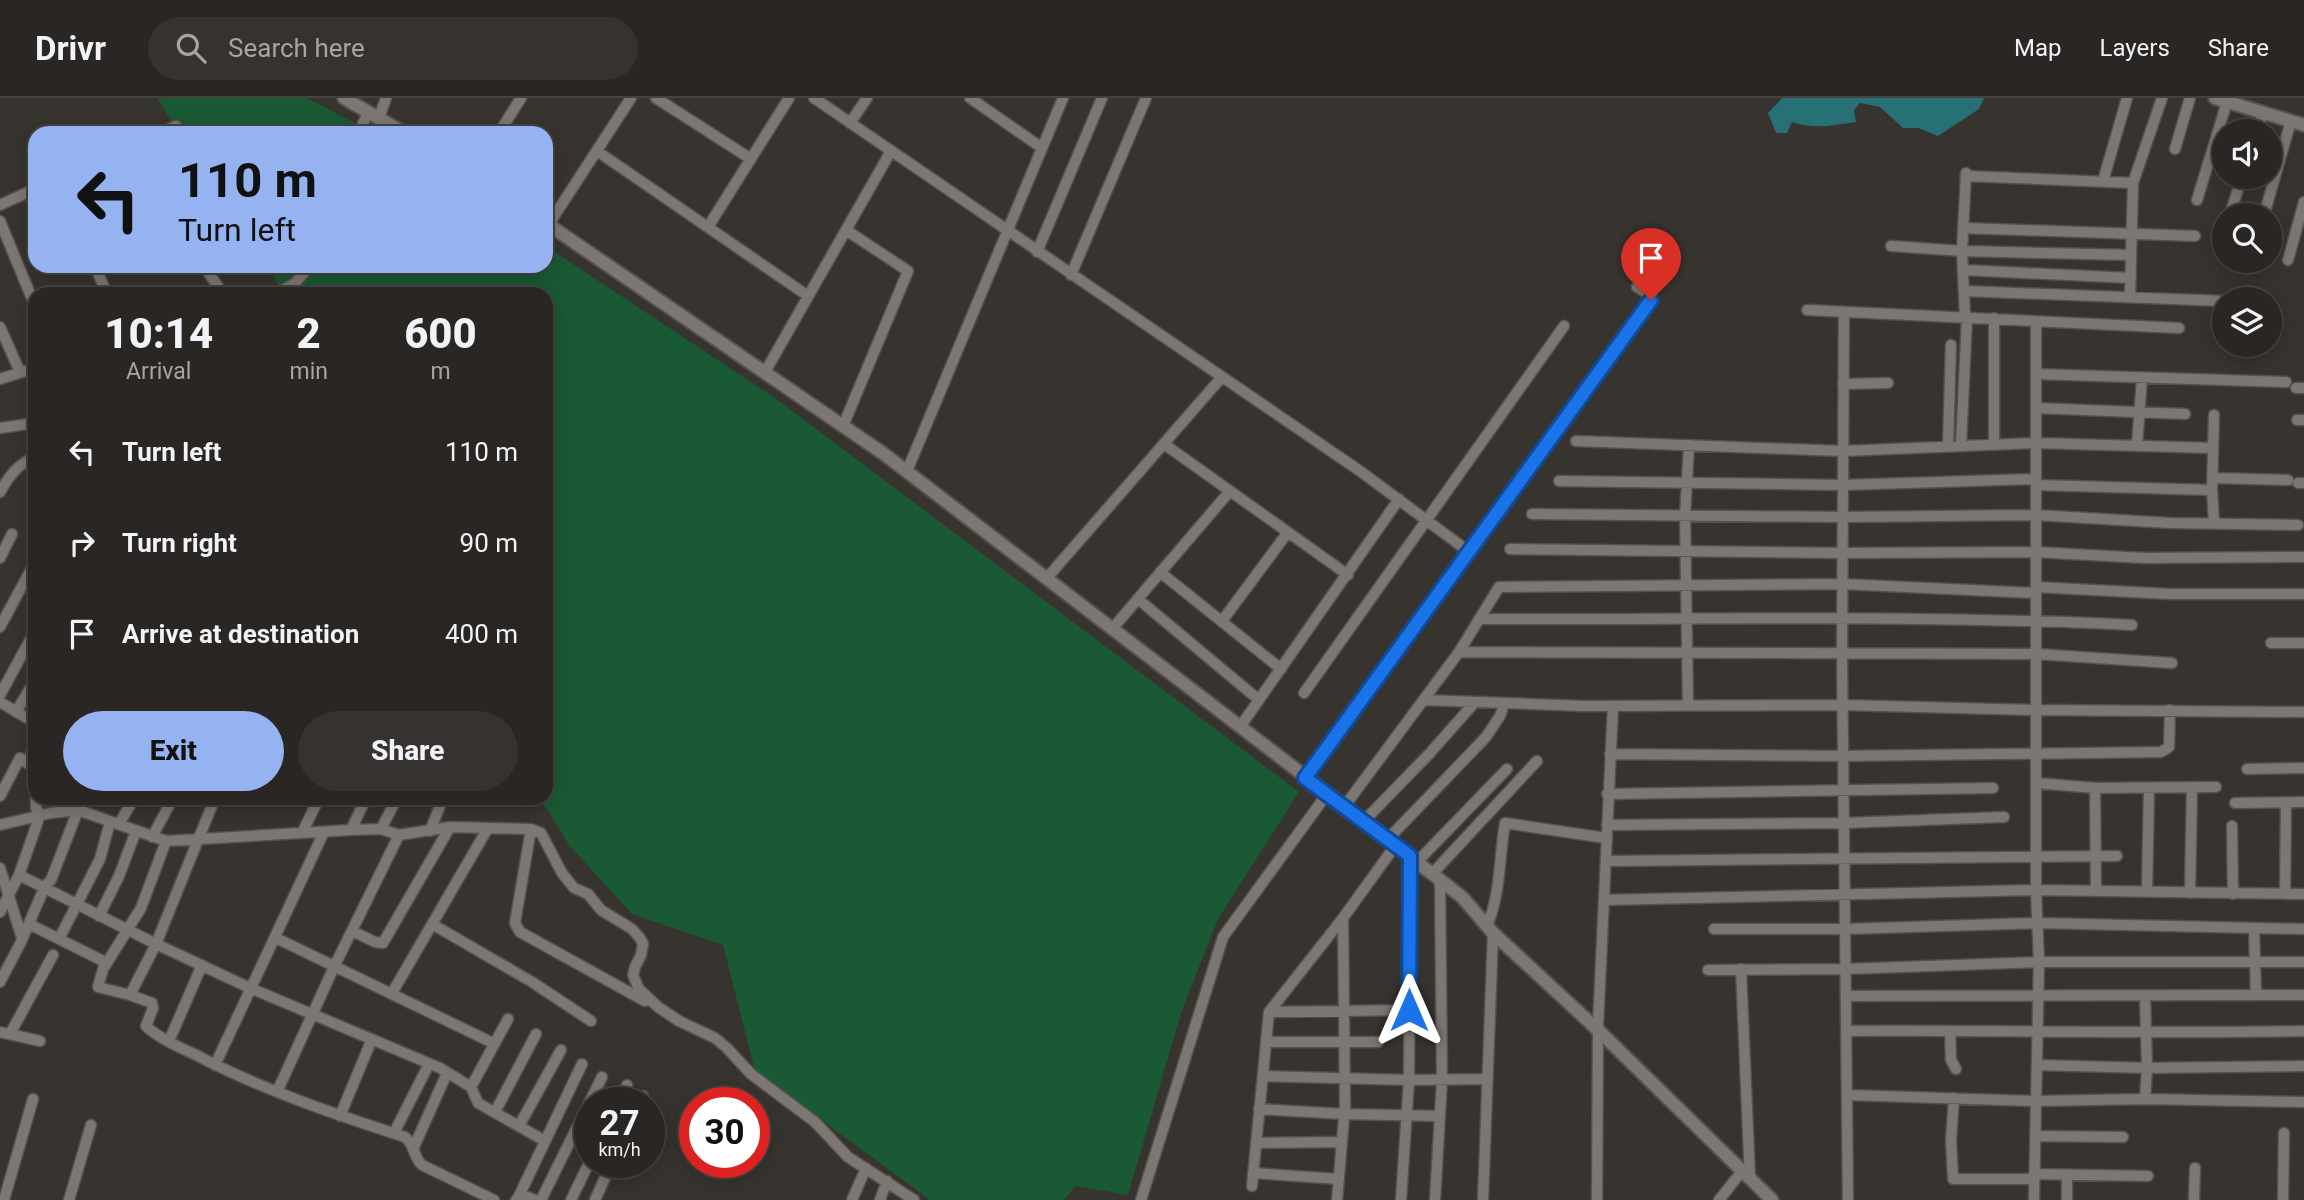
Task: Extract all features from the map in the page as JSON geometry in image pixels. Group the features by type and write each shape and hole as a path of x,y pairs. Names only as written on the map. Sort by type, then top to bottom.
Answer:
{"street":[{"path":"344,98 392,126"},
{"path":"364,126 386,98"},
{"path":"503,126 521,98"},
{"path":"553,215 631,98"},
{"path":"656,98 751,159"},
{"path":"708,227 789,98"},
{"path":"814,98 1399,499 1468,551"},
{"path":"850,123 867,98"},
{"path":"970,98 1042,148"},
{"path":"907,471 1063,98"},
{"path":"1037,252 1102,98"},
{"path":"1071,275 1146,98"},
{"path":"2103,181 2127,98"},
{"path":"2130,297 2133,183 2162,98"},
{"path":"2175,149 2190,98"},
{"path":"2197,200 2221,100 2298,123 2268,203"},
{"path":"2261,119 2263,113"},
{"path":"597,151 808,296"},
{"path":"765,372 891,151"},
{"path":"1961,446 1966,317 1962,251 1966,174 2133,183"},
{"path":"0,205 28,192"},
{"path":"2288,260 2304,202"},
{"path":"0,221 28,289"},
{"path":"553,228 907,471 1462,897 1490,929 1598,1030 1769,1199"},
{"path":"1964,228 2195,236"},
{"path":"843,426 908,271 846,230"},
{"path":"1891,246 1962,251 2131,255"},
{"path":"1963,270 2131,278"},
{"path":"288,287 304,273"},
{"path":"1305,778 1648,306 1650,296 1637,287"},
{"path":"1964,291 2212,300"},
{"path":"1808,310 2179,328"},
{"path":"1843,313 1842,655 1848,1200"},
{"path":"1994,318 1994,444"},
{"path":"2034,1200 2039,962 2036,890 2036,321"},
{"path":"1304,693 1564,326"},
{"path":"0,327 20,372"},
{"path":"1948,446 1951,345"},
{"path":"0,379 28,370"},
{"path":"2036,374 2286,382"},
{"path":"1046,579 1221,377"},
{"path":"2137,445 2142,378"},
{"path":"1843,384 1888,383"},
{"path":"2036,408 2185,414"},
{"path":"2214,415 2214,523"},
{"path":"0,428 28,424"},
{"path":"1576,441 1843,451 2036,443 2213,448"},
{"path":"1164,444 1348,575"},
{"path":"1688,706 1685,516 1689,445"},
{"path":"0,492 16,468 28,460"},
{"path":"1559,481 1843,485 2297,482"},
{"path":"1112,629 1230,491"},
{"path":"1240,727 1399,499"},
{"path":"1532,514 1843,517 2036,515 2298,525"},
{"path":"1222,621 1288,532"},
{"path":"0,558 12,534"},
{"path":"1510,549 1843,553 2036,552 2144,558 2304,557"},
{"path":"1160,572 1282,669"},
{"path":"0,627 28,575"},
{"path":"1344,807 1459,652 1499,587 1842,584 2170,594 2304,594"},
{"path":"1138,598 1259,701"},
{"path":"1479,619 1688,620 1842,616 2132,625"},
{"path":"2271,643 2304,643"},
{"path":"0,695 28,644"},
{"path":"1459,652 2037,654 2172,663"},
{"path":"16,712 28,692"},
{"path":"1424,701 1613,706 1843,705 2304,712"},
{"path":"0,702 28,719"},
{"path":"1363,822 1475,702"},
{"path":"1252,1186 1269,1012 1343,918 1391,843 1486,737 1500,716 1504,703"},
{"path":"1597,1200 1598,1030 1613,706"},
{"path":"1611,754 1844,756 2161,752 2169,747 2170,710"},
{"path":"0,796 20,758 28,763"},
{"path":"1435,1200 1442,1080 1436,877 1537,761"},
{"path":"2247,769 2304,768"},
{"path":"1401,1200 1408,1116 1414,859 1507,769"},
{"path":"2037,783 2095,788 2216,787"},
{"path":"1608,794 1993,788"},
{"path":"2095,788 2096,891"},
{"path":"2190,893 2192,788"},
{"path":"2147,892 2149,789"},
{"path":"1141,1200 1223,937 1327,794"},
{"path":"2235,803 2304,802"},
{"path":"2285,894 2286,803"},
{"path":"0,912 19,875 40,815 36,805"},
{"path":"0,982 83,805"},
{"path":"59,939 100,859 115,823 129,805"},
{"path":"152,837 169,805"},
{"path":"131,995 156,944 212,805"},
{"path":"302,833 316,805"},
{"path":"351,830 363,805"},
{"path":"381,829 393,805"},
{"path":"430,831 440,805"},
{"path":"0,825 40,815 79,810 166,841 381,829 399,835 450,827 531,829 541,833 562,873 574,888 588,894 601,910 632,929 640,938 643,944 635,967 635,982 658,1007"},
{"path":"1607,825 1844,823 2004,817"},
{"path":"1483,1200 1490,929 1501,873 1501,846 1505,822 1606,838"},
{"path":"2232,826 2233,894"},
{"path":"352,931 375,943 383,943 450,827"},
{"path":"391,993 488,828"},
{"path":"531,829 515,923 520,932 679,1021 715,1038 751,1074 815,1122 848,1157 887,1181 907,1198"},
{"path":"99,916 119,876 136,831"},
{"path":"215,1065 324,832"},
{"path":"277,1092 334,967 399,835"},
{"path":"166,841 141,908 105,966 98,987 152,1003 153,1008 146,1026 169,1041 277,1092 405,1137 414,1147 417,1160 422,1165 494,1200"},
{"path":"1606,861 2117,856"},
{"path":"0,868 22,935 21,942"},
{"path":"19,875 250,988 447,1073 471,1087 478,1103 545,1141"},
{"path":"1604,900 2036,890 2304,894"},
{"path":"1337,1200 1345,1079 1343,918"},
{"path":"29,923 105,962 105,966"},
{"path":"1714,929 1845,929 2038,923 2304,929"},
{"path":"432,924 532,982 592,1021"},
{"path":"2254,928 2256,995"},
{"path":"276,938 493,1043"},
{"path":"40,1041 5,1033 53,955"},
{"path":"1708,970 1846,969 2039,962 2304,962"},
{"path":"169,1041 202,965"},
{"path":"1720,1200 1746,1175 1741,970"},
{"path":"1846,996 2304,995"},
{"path":"2145,996 2145,1099"},
{"path":"1269,1012 1409,1010"},
{"path":"471,1087 508,1018"},
{"path":"1846,1031 2038,1030 2147,1034 2304,1031"},
{"path":"1950,1031 1951,1060 1956,1069"},
{"path":"495,1112 536,1034"},
{"path":"340,1116 372,1039"},
{"path":"1266,1042 1378,1042"},
{"path":"519,1126 561,1050"},
{"path":"394,1133 429,1064"},
{"path":"517,1198 582,1064"},
{"path":"2037,1065 2147,1068 2304,1066"},
{"path":"414,1147 447,1073"},
{"path":"1263,1076 1488,1079"},
{"path":"541,1200 602,1077"},
{"path":"1847,1095 2036,1101 2145,1099 2304,1102"},
{"path":"1954,1098 1951,1140 1953,1179 2034,1179 2034,1174"},
{"path":"4,1200 33,1099"},
{"path":"1259,1109 1438,1116"},
{"path":"69,1200 91,1125"},
{"path":"2283,1200 2284,1133"},
{"path":"2035,1136 2123,1137"},
{"path":"1256,1143 1342,1142"},
{"path":"852,1200 866,1168"},
{"path":"2194,1200 2195,1168"},
{"path":"1253,1173 1339,1179"},
{"path":"2034,1174 2148,1176"},
{"path":"2067,1175 2067,1200"},
{"path":"571,1200 582,1178"},
{"path":"595,1200 605,1178"},
{"path":"880,1200 887,1181"},
{"path":"517,1198 523,1195 535,1200"}],"green space":[{"path":"157,98 307,98 361,126 175,126"},
{"path":"553,251 775,398 1299,792 1218,919 1182,1010 1128,1195 1075,1186 1064,1200 930,1200 755,1071 723,945 632,914 569,845 544,805 553,805 553,287 279,287 272,273 553,273"}],"water":[{"path":"1782,98 1984,98 1979,109 1938,136 1918,128 1903,128 1880,107 1860,103 1854,110 1856,122 1816,126 1792,122 1787,133 1776,133 1768,113"}],"route":[{"path":"1409,1010 1410,856 1305,778 1651,300"}]}
